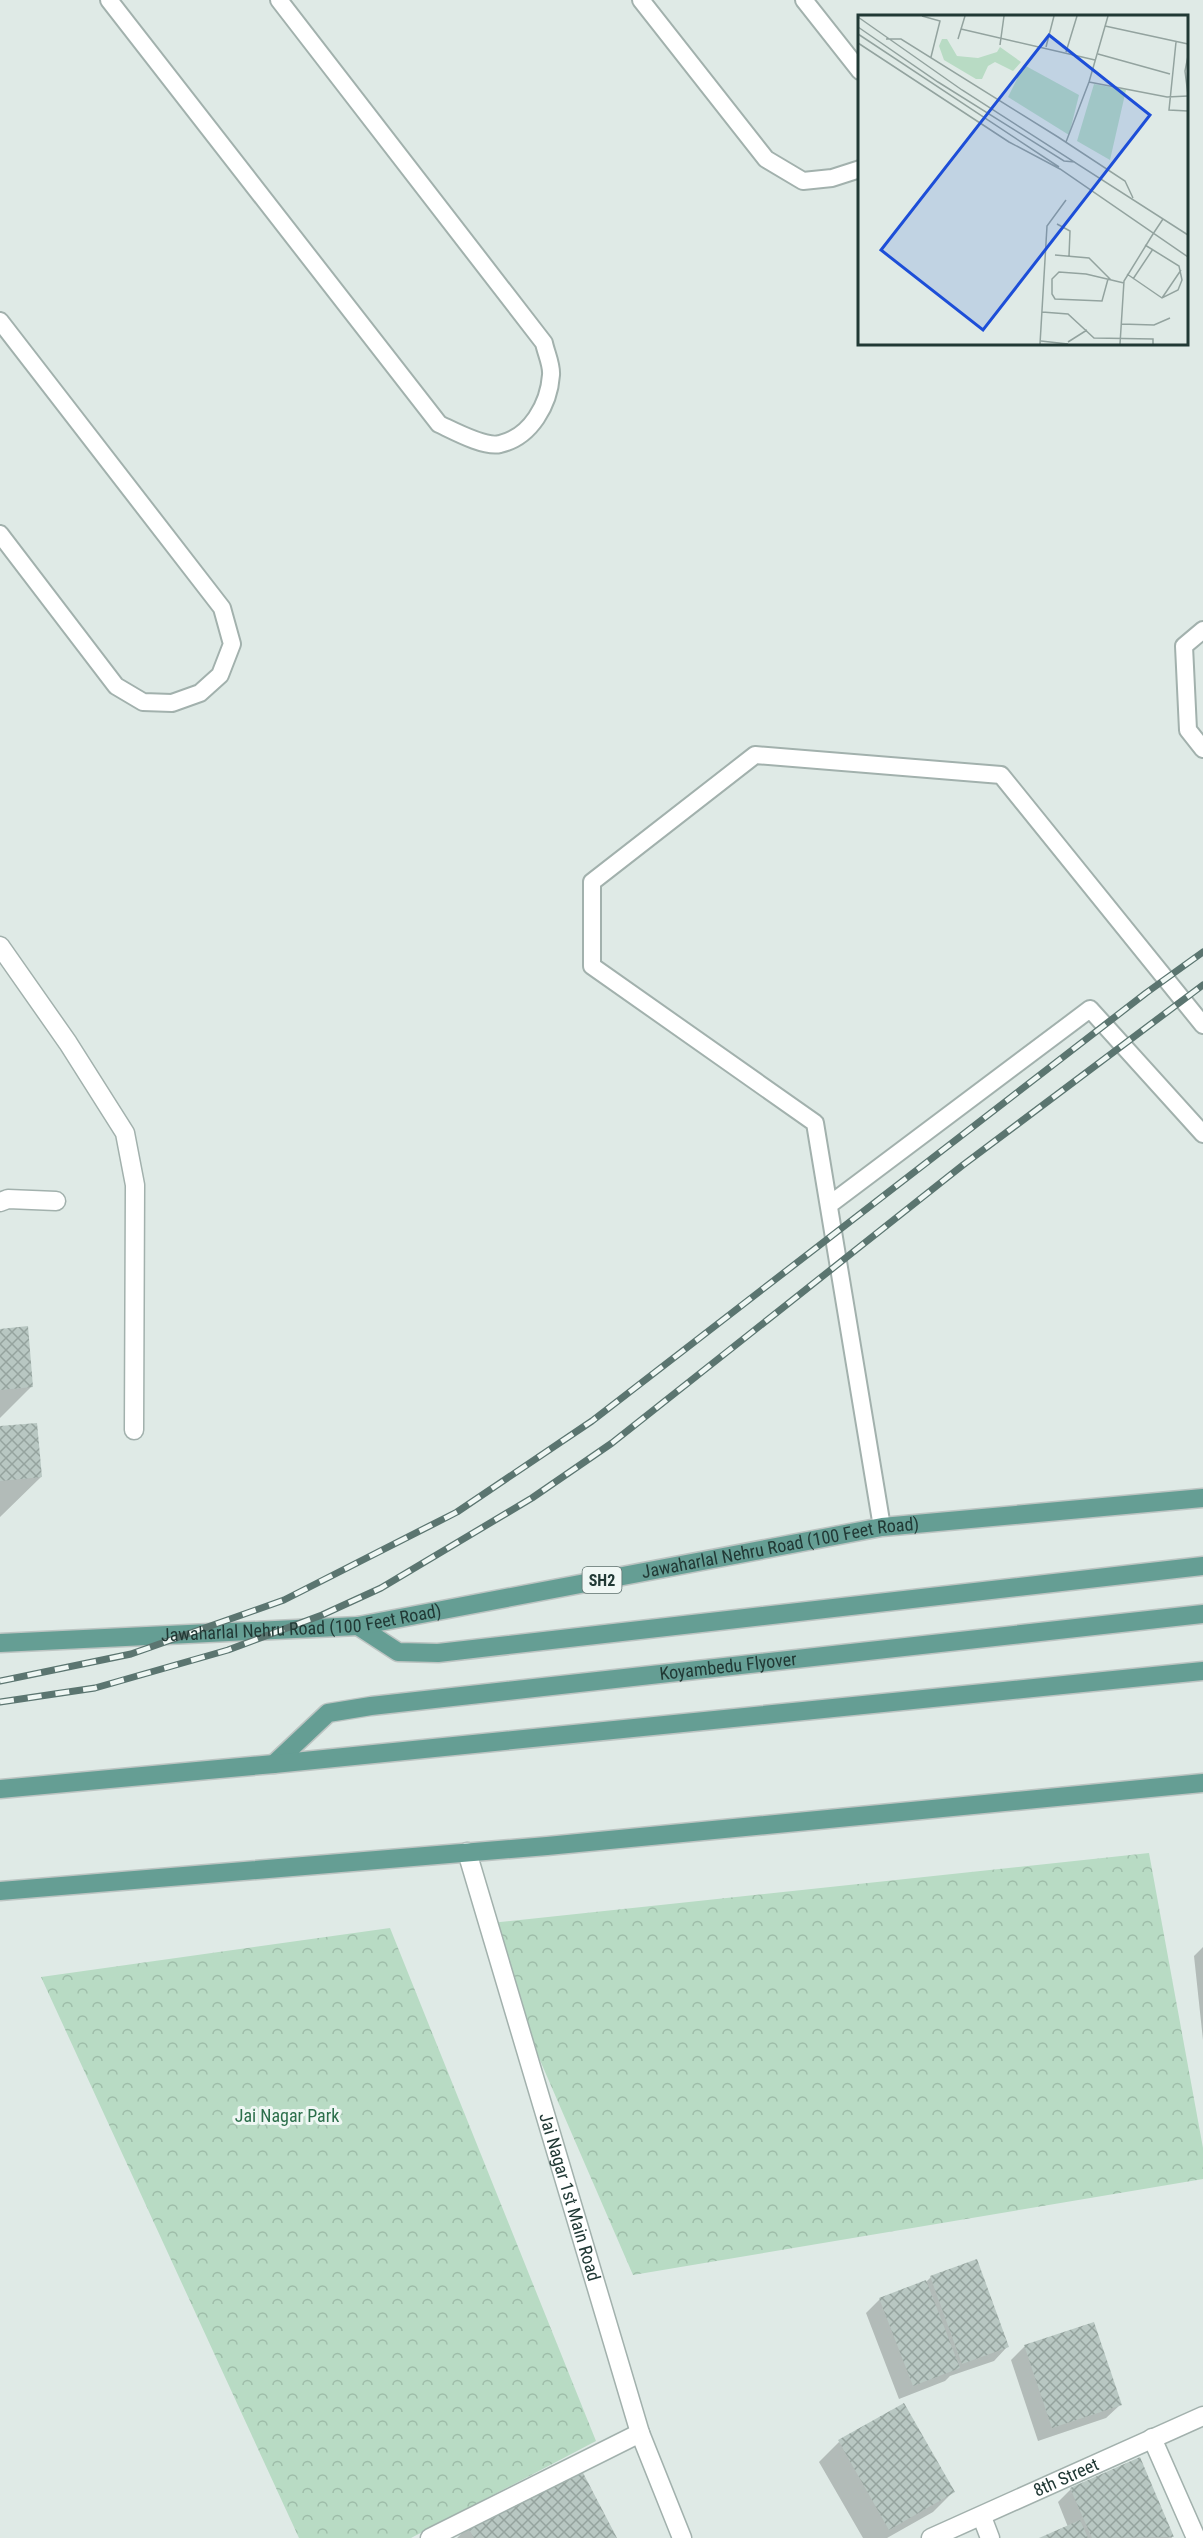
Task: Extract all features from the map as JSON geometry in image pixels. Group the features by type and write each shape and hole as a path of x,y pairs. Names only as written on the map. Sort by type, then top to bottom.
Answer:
{"main road":[{"name":"Jawaharlal Nehru Road (100 Feet Road)","path":"0,1643 358,1626 882,1527 1203,1498"},
{"path":"358,1626 398,1652 438,1653 1203,1566"},
{"name":"Koyambedu Flyover","path":"274,1764 328,1713 371,1706 1203,1614"},
{"path":"0,1789 274,1764 1203,1671"},
{"path":"0,1891 466,1852 1203,1783"}],"street":[{"path":"0,946 68,1043 125,1133 135,1185 134,1430"},
{"path":"0,1202 8,1199 56,1202"},
{"name":"Jai Nagar 1st Main Road","path":"466,1852 640,2433 682,2538"},
{"name":"8th Street","path":"931,2538 1203,2416"},
{"path":"430,2538 640,2433"},
{"path":"1152,2438 1196,2538"},
{"path":"982,2517 990,2538"}],"lane":[{"path":"110,0 439,424 473,439 499,445 527,432 546,400 552,372 544,344 279,0"},
{"path":"641,0 766,159 803,181 832,178 858,170"},
{"path":"804,0 858,68"},
{"path":"0,321 222,608 232,644 220,675 200,693 172,703 143,702 116,686 0,534"},
{"path":"1203,630 1184,646 1188,730 1203,749"},
{"path":"882,1527 815,1123 592,966 592,882 755,755 1001,775 1203,1025"},
{"path":"829,1205 1090,1009 1203,1134"}],"green space":[{"path":"1149,1853 1203,2148 1203,2179 633,2275 481,1924"},
{"name":"Jai Nagar Park","path":"390,1928 596,2441 411,2538 299,2538 41,1977"}],"building":[{"path":"28,1326 33,1387 0,1390 0,1329"},
{"path":"37,1423 42,1477 0,1481 0,1426"},
{"path":"977,2259 1009,2347 962,2364 930,2276"},
{"path":"926,2280 960,2368 913,2386 879,2298"},
{"path":"1094,2322 1122,2405 1052,2428 1024,2345"},
{"path":"904,2403 955,2492 889,2530 838,2440"},
{"path":"1140,2457 1174,2537 1092,2538 1070,2488"},
{"path":"580,2467 617,2538 474,2538 467,2526"},
{"path":"1080,2520 1088,2538 1039,2538"}],"railway":[{"path":"0,1681 131,1654 284,1600 457,1512 592,1421 1146,993 1203,952"},
{"path":"0,1702 95,1688 228,1650 322,1615 381,1588 532,1498 612,1443 963,1165 1203,985"}]}
